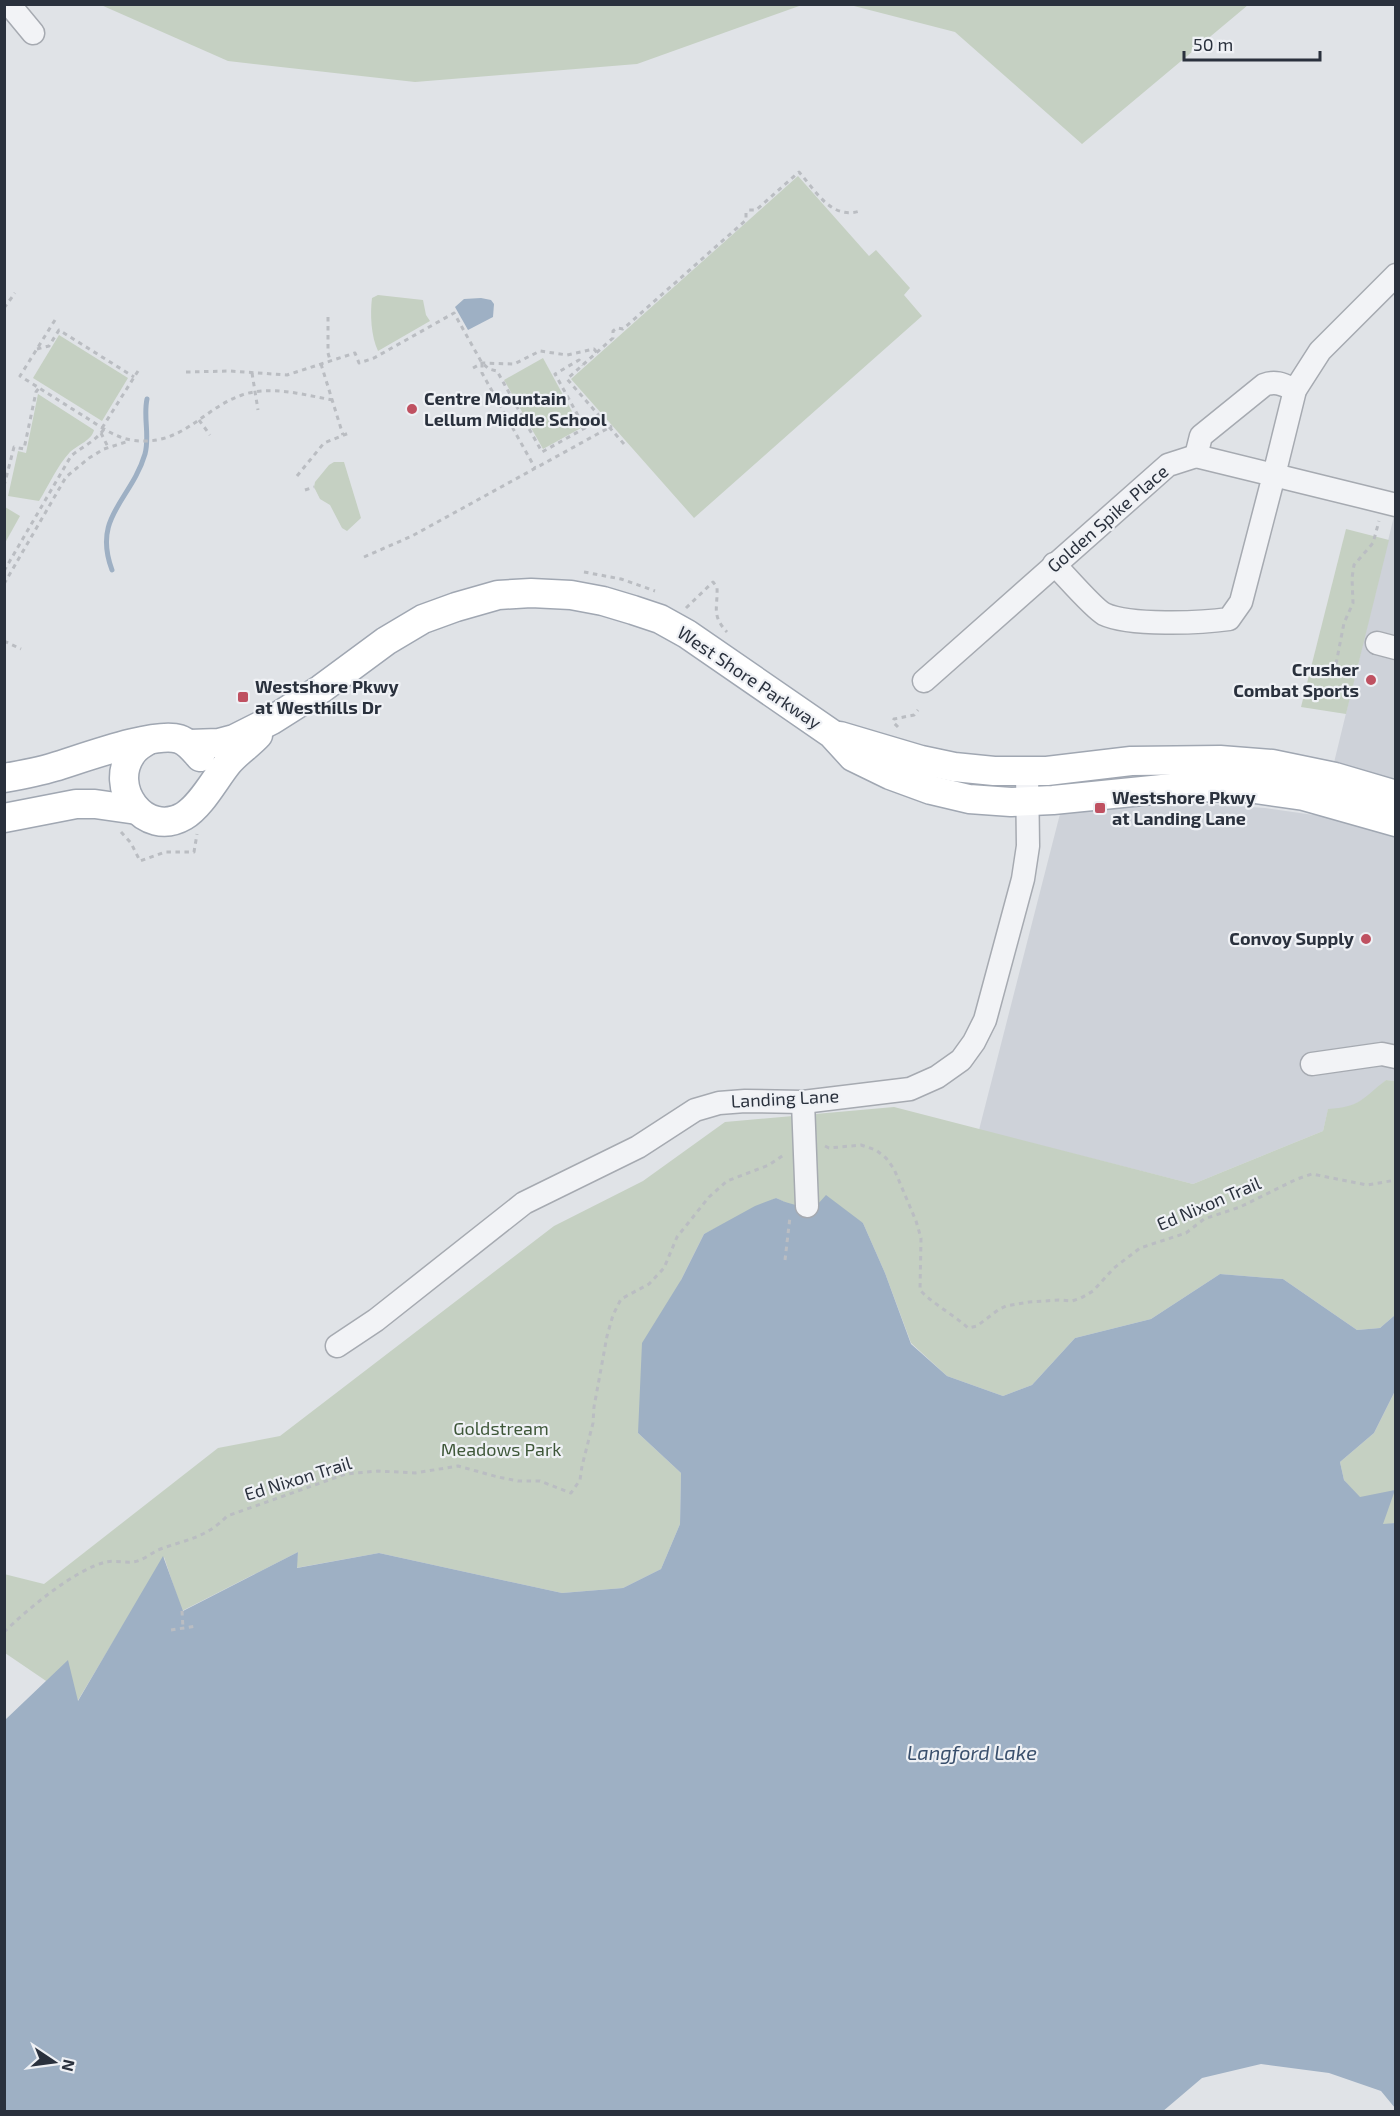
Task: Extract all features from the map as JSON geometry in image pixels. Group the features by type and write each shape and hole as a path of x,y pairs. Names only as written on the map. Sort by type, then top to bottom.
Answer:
{"main road":[{"name":"West Shore Parkway","path":"189,744 219,743 234,739 272,720 321,689 386,641 423,620 456,607 498,596 531,592 571,595 603,601 660,619 710,648 832,734 853,757 890,775 930,790 969,799 1027,801 1182,787 1248,788 1304,796 1395,822"},
{"name":"West Shore Parkway","path":"205,793 229,762 272,720"},
{"name":"West Shore Parkway","path":"832,734 921,760 954,767 994,771 1047,771 1131,760 1220,760 1272,764 1335,777 1395,795"},
{"path":"4,778 51,768 109,749 163,736 179,739 189,744 203,760 207,777 205,793 195,807 183,817 167,821 151,819 137,810 127,797 123,781 125,765 134,751 147,741"},
{"path":"4,818 76,804 95,804 137,810"}],"street":[{"path":"9,4 33,33"},
{"path":"1054,564 1102,613 1124,621 1208,622 1229,619 1241,602 1295,390 1320,351 1395,275"},
{"path":"1295,390 1278,383 1264,385 1201,436 1196,456 1274,475 1387,513"},
{"name":"Golden Spike Place","path":"924,681 1168,465 1196,456"},
{"name":"Landing Lane","path":"337,1346 376,1320 524,1203 638,1147 695,1110 719,1102 803,1102 910,1089 937,1077 961,1059 974,1042 985,1020 1023,879 1028,846 1027,771"},
{"path":"1312,1064 1382,1054 1395,1057"},
{"path":"798,1211 804,1146 803,1102"}],"path":[{"path":"624,444 567,379 613,338 617,328 623,329 746,220 746,213 749,210 756,210 799,172 831,209 844,213 860,211"},
{"path":"4,308 15,293"},
{"path":"186,372 287,375 355,353 359,363 374,358 454,313 482,363 489,369 497,371 542,452 585,428 555,374 579,360 583,365"},
{"path":"328,317 328,353 331,361"},
{"path":"55,320 20,376 102,430 131,440 152,440 173,436 227,401 255,392 284,391 333,400"},
{"path":"37,349 49,346 59,330 134,377"},
{"path":"473,368 482,363 514,364 540,351 567,355 594,349 597,353"},
{"path":"321,363 343,435"},
{"path":"482,363 482,373 535,468"},
{"path":"4,571 72,456 98,438 138,371"},
{"path":"252,373 258,410"},
{"path":"4,486 14,447 24,449 36,392 39,388"},
{"path":"199,420 210,435"},
{"path":"364,557 412,536 611,427"},
{"path":"102,430 108,448"},
{"path":"297,476 324,443 349,433"},
{"path":"4,584 66,477 89,458 131,440"},
{"path":"305,490 314,487"},
{"path":"1336,664 1344,623 1353,603 1354,565 1372,543 1387,513"},
{"path":"33,521 39,524"},
{"path":"713,582 717,587 718,599 715,612 719,623 730,635"},
{"path":"4,641 21,649"},
{"path":"113,827 123,834 140,861 160,853 194,852"},
{"name":"Ed Nixon Trail","path":"4,1632 65,1581 81,1573 106,1562 140,1560 169,1546 207,1534 227,1516 346,1474 378,1471 415,1473 458,1466 508,1479 540,1481 571,1493 580,1480 593,1424 607,1336 613,1315 621,1299 649,1284 664,1268 676,1236 709,1197 728,1181 769,1165 788,1152 804,1146 822,1144 830,1148 861,1145 876,1150 886,1158 894,1169 918,1230 921,1254 920,1290 968,1328 977,1326 1006,1306 1029,1302 1072,1301 1081,1298 1093,1291 1114,1268 1140,1248 1186,1233 1220,1212 1240,1207 1312,1174 1367,1185 1395,1180"},
{"path":"784,1260 798,1211"},
{"path":"182,1611 183,1628"},
{"path":"171,1630 197,1626"}],"shaded area":[{"path":"1395,512 1395,1081 1386,1080 1366,1099 1346,1108 1328,1110 1323,1131 1193,1184 979,1130 1061,810 1193,803 1265,808 1321,816"}],"green space":[{"path":"802,4 637,64 415,82 228,61 101,5"},
{"path":"850,5 1248,5 1082,144 955,32"},
{"path":"798,176 869,256 876,250 910,288 904,295 922,316 694,518 571,379"},
{"path":"378,295 423,300 426,315 430,321 378,351 372,332 371,311 372,298"},
{"path":"59,335 128,378 102,421 33,378"},
{"path":"543,358 581,428 543,449 504,380"},
{"path":"38,394 94,430 88,440 65,457 39,501 8,496 18,451 26,453"},
{"path":"334,462 344,462 361,518 347,531 342,528 330,505 320,499 314,487 315,482"},
{"path":"5,507 20,516 5,543"},
{"path":"1346,529 1389,540 1346,714 1301,707"},
{"name":"Goldstream Meadows Park","path":"1386,1080 1395,1081 1395,1315 1380,1328 1357,1330 1283,1279 1220,1274 1151,1319 1075,1338 1032,1385 1003,1396 947,1376 911,1343 885,1273 863,1223 817,1205 793,1206 776,1198 704,1234 681,1280 638,1433 681,1473 680,1524 661,1569 623,1588 562,1593 379,1553 296,1568 298,1552 182,1611 164,1557 77,1702 5,1653 4,1574 44,1584 218,1448 280,1436 554,1226 643,1181 725,1122 894,1107 1193,1184 1323,1131 1328,1109 1354,1104"},
{"path":"1395,1391 1395,1523 1383,1525 1344,1480 1340,1462 1374,1433"}],"water":[{"path":"464,299 491,300 494,304 493,317 468,330 455,307"},
{"name":"Langford Lake","path":"826,1195 863,1223 885,1273 911,1344 947,1376 1003,1396 1032,1385 1075,1338 1151,1319 1220,1274 1283,1279 1357,1330 1380,1328 1395,1315 1395,1391 1374,1433 1340,1462 1344,1480 1360,1497 1395,1490 1383,1524 1395,1523 1395,2108 1381,2091 1329,2073 1261,2064 1202,2078 1162,2112 5,2112 5,1720 68,1660 78,1701 163,1556 183,1611 298,1552 297,1568 379,1553 562,1593 623,1588 661,1569 680,1524 681,1473 638,1433 642,1343 681,1280 704,1234 755,1206 776,1198 796,1205 811,1206 817,1205"}],"waterway":[{"path":"112,570 107,551 107,536 116,509 139,470 145,454 147,399"}],"place":[{"name":"Centre Mountain Lellum Middle School","path":"412,409"},
{"name":"Crusher Combat Sports","path":"1371,680"},
{"name":"Westshore Pkwy at Westhills Dr","path":"243,697"},
{"name":"Westshore Pkwy at Landing Lane","path":"1100,808"},
{"name":"Convoy Supply","path":"1366,939"}]}
